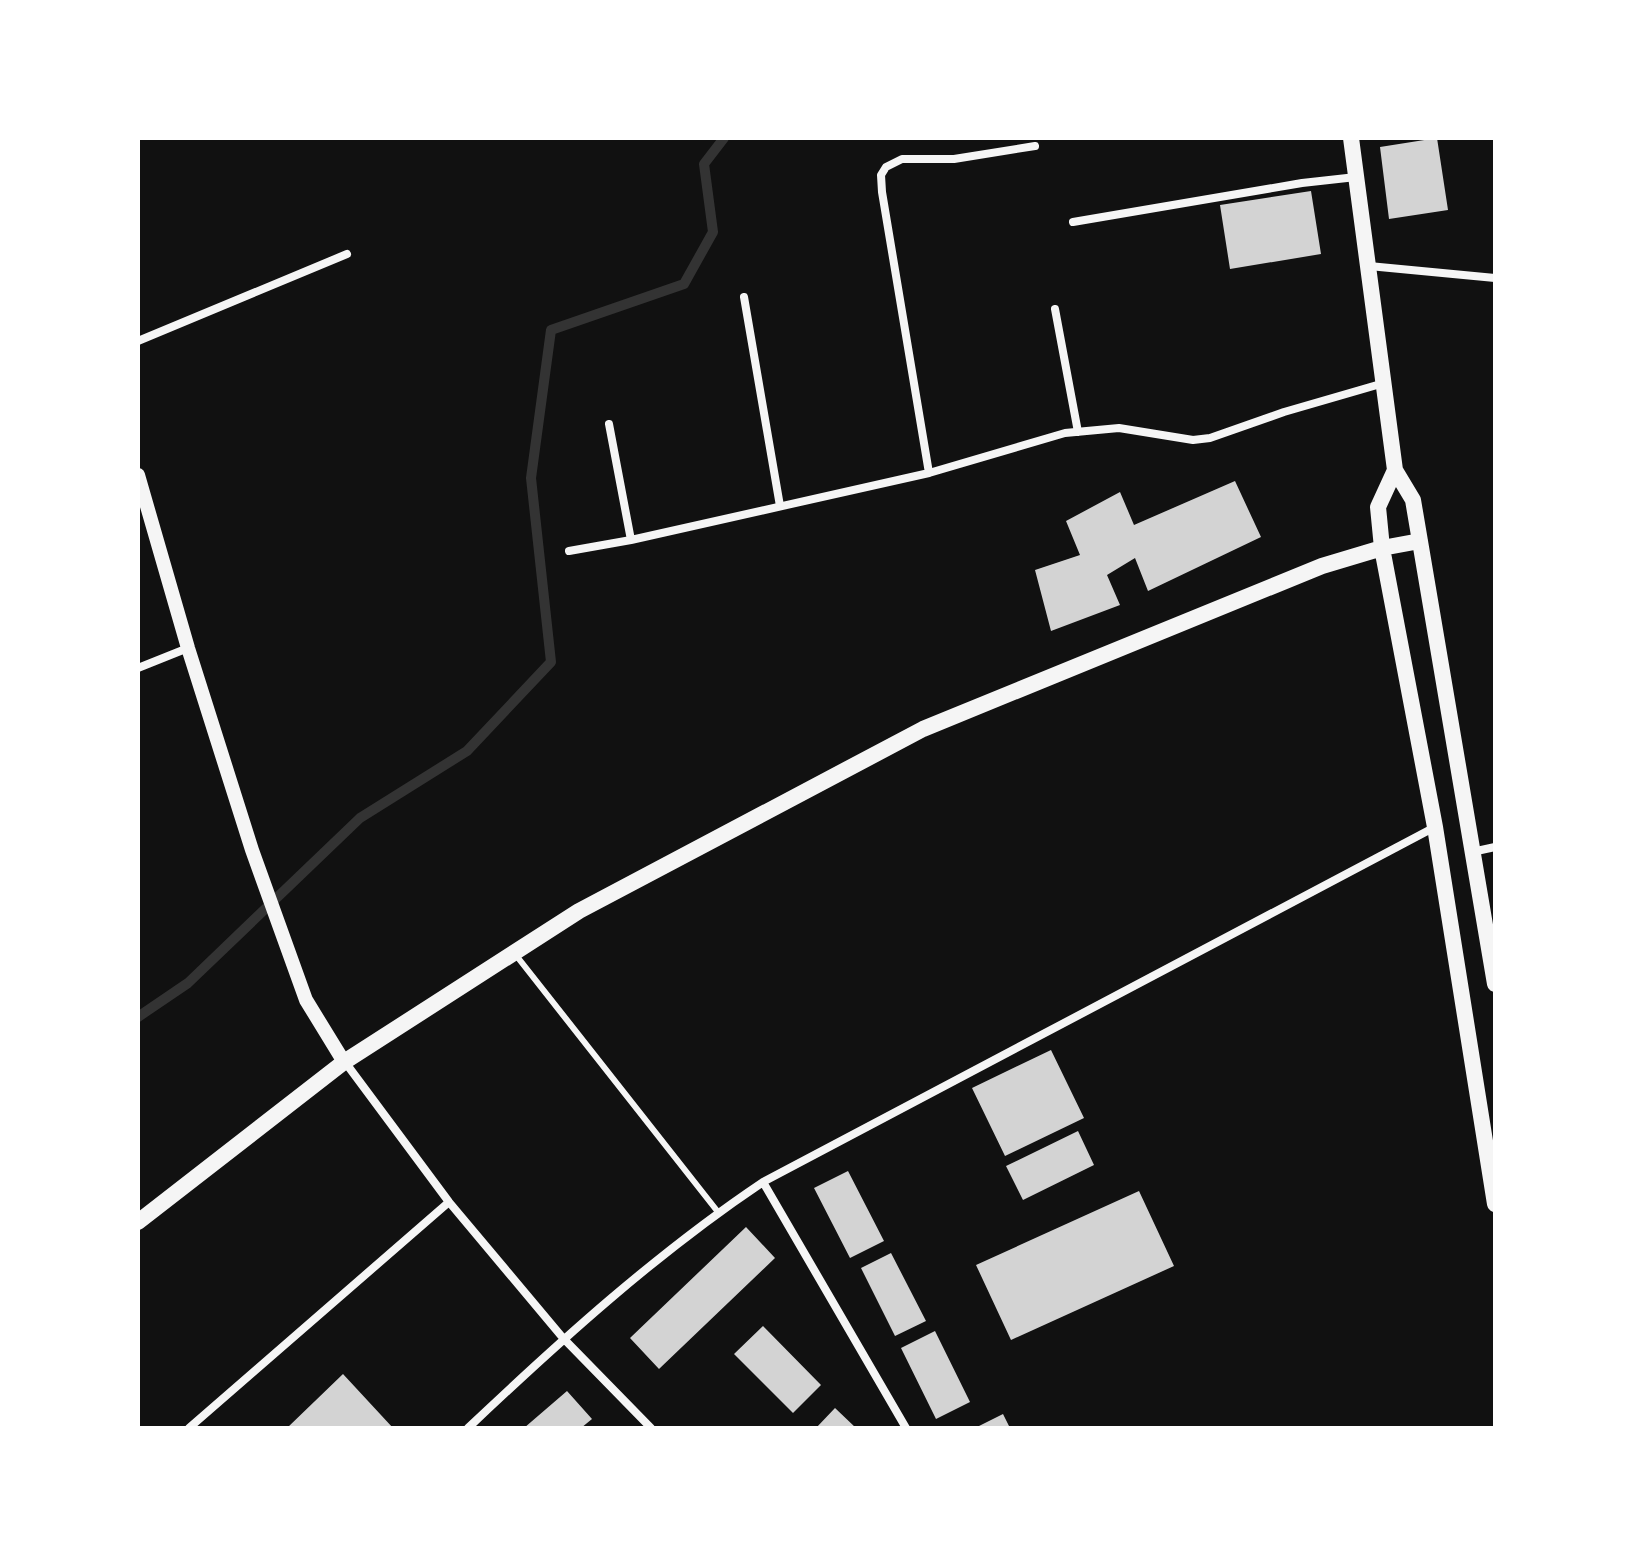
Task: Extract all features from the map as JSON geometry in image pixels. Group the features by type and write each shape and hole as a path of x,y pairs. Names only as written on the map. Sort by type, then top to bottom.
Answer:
{"main road":[{"path":"1351,138 1395,470 1413,500 1495,984"},
{"path":"1395,470 1378,507 1382,548 1435,827 1495,1204"},
{"path":"138,1222 344,1062 579,911 923,729 1322,566 1382,548 1420,541"}],"street":[{"path":"929,473 881,175 886,167 902,159 954,159 1035,146"},
{"path":"1073,222 1302,183 1356,177"},
{"path":"138,341 347,254"},
{"path":"1368,266 1495,278"},
{"path":"744,297 780,506"},
{"path":"1055,309 1078,432"},
{"path":"569,551 929,473 1065,433 1119,428 1193,440 1210,438 1284,412 1384,383"},
{"path":"609,424 631,540"},
{"path":"138,475 188,648 252,850 306,1000 344,1062 449,1202 563,1338 651,1428"},
{"path":"138,668 188,648"},
{"path":"468,1428 563,1338 718,1212 763,1182 1435,827"},
{"path":"1471,853 1495,847"},
{"path":"763,1182 906,1428"},
{"path":"189,1428 449,1202"}],"lane":[{"path":"513,952 718,1212"}],"building":[{"path":"1437,138 1448,210 1389,219 1380,147"},
{"path":"1311,191 1321,254 1230,269 1220,205"},
{"path":"1235,481 1261,537 1148,591 1135,558 1107,575 1120,605 1051,631 1035,570 1080,555 1066,521 1120,492 1134,525"},
{"path":"1051,1050 1084,1118 1005,1156 972,1088"},
{"path":"1078,1131 1094,1165 1023,1200 1006,1166"},
{"path":"848,1171 884,1241 850,1258 814,1188"},
{"path":"1139,1191 1174,1266 1011,1340 976,1265"},
{"path":"746,1227 775,1258 659,1369 630,1338"},
{"path":"891,1253 926,1321 895,1336 861,1268"},
{"path":"763,1326 821,1385 793,1413 734,1354"},
{"path":"935,1331 970,1402 936,1419 901,1348"},
{"path":"343,1374 393,1428 287,1428"},
{"path":"567,1391 592,1419 581,1428 524,1428"},
{"path":"835,1408 856,1428 816,1428"},
{"path":"1003,1414 1010,1428 975,1428"}],"waterway":[{"path":"138,1017 188,983 360,818 467,751 551,662 531,478 551,330 684,284 713,232 704,164 724,138"}]}
